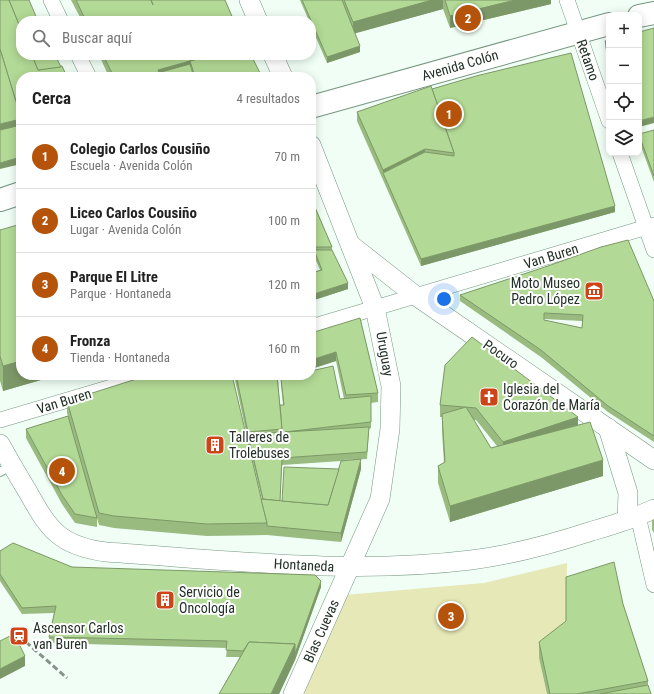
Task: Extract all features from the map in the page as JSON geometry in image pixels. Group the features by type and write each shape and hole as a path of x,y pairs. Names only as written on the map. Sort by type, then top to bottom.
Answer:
{"main road":[{"path":"642,15 654,13"},
{"name":"Avenida Colón","path":"316,106 578,31 606,25"},
{"path":"0,200 16,195"}],"street":[{"path":"51,0 59,16"},
{"path":"249,0 256,16"},
{"name":"Retamo","path":"567,0 609,120"},
{"path":"80,60 86,72"},
{"path":"275,60 281,72"},
{"path":"621,156 650,226 654,250"},
{"name":"Uruguay","path":"316,158 375,308 391,386 390,429 380,499 349,567"},
{"name":"Van Buren","path":"316,326 650,226"},
{"name":"Pocuro","path":"351,245 416,296 654,460"},
{"name":"Van Buren","path":"0,420 135,380"},
{"path":"608,428 628,493 640,515 654,585"},
{"name":"Hontaneda","path":"0,444 6,469 46,523 65,539 78,546 106,552 349,567 429,564 502,555 555,544 640,515"},
{"name":"Blas Cuevas","path":"292,694 349,567"}],"green space":[{"path":"567,563 566,637 539,658 547,694 304,694 344,595 484,583"}],"building":[{"path":"0,0 9,0 16,17 16,60 34,60 38,70 62,66 65,72 16,72 16,102 0,49"},
{"path":"9,0 29,0 36,16 16,17"},
{"path":"76,0 225,0 232,16 84,16"},
{"path":"302,0 342,0 360,46 327,57 316,32 316,16 309,16"},
{"path":"344,0 432,0 353,22"},
{"path":"445,0 515,0 450,16"},
{"path":"654,28 654,117 642,120 642,48 642,31"},
{"path":"0,49 16,102 16,120 0,124"},
{"path":"571,53 615,206 421,259 383,173 425,152 454,156 432,89 476,76"},
{"path":"34,60 58,60 61,67 38,70"},
{"path":"106,60 190,61 158,70 159,72 112,72"},
{"path":"254,60 260,72 193,72 190,61"},
{"path":"190,64 192,72 161,72"},
{"path":"431,86 454,153 425,149 383,170 357,112"},
{"path":"16,126 16,158 0,163 0,130"},
{"path":"654,130 654,176 642,143 642,133"},
{"path":"316,210 332,247 316,247"},
{"path":"16,225 16,362 3,366 0,356 0,230"},
{"path":"628,240 654,301 654,436 608,406 541,350 460,295 601,247","holes":["544,313 583,315 582,328 544,320"]},
{"path":"316,250 332,250 348,283 316,293 316,272 322,270 316,255"},
{"path":"360,318 378,393 346,395 336,352 316,358 316,331"},
{"name":"Iglesia del Corazón de María","path":"472,337 578,417 503,442 476,408 440,405 445,365"},
{"path":"333,366 340,399 371,396 371,422 285,432 369,427 367,452 282,458 280,501 263,499 248,435 282,432 280,405 284,405 281,380 316,380 316,370"},
{"path":"133,380 233,380 267,523 207,524 114,516 99,513 67,401"},
{"path":"237,380 277,380 282,429 248,432"},
{"path":"466,407 491,448 590,422 603,460 450,506 438,466 445,462 442,414"},
{"path":"68,416 97,518 75,514 62,495 26,429"},
{"path":"361,459 341,533 267,526 261,499 328,505 341,461"},
{"path":"284,467 339,469 328,505 282,501"},
{"name":"Servicio de Oncología","path":"13,543 72,567 315,575 321,581 295,654 295,644 249,642 243,651 226,650 227,641 49,637 56,606 22,608 0,574 0,551"},
{"path":"614,562 623,604 648,681 577,694 550,694 539,642 566,621 566,577"},
{"path":"14,634 25,656 0,669 0,641"},
{"path":"249,642 295,644 271,694 219,694"},
{"path":"648,685 651,694 600,694"}],"railway":[{"path":"19,636 67,678"}],"place":[{"name":"Liceo Carlos Cousiño","path":"468,18"},
{"name":"Colegio Carlos Cousiño","path":"449,114"},
{"name":"Moto Museo Pedro López","path":"594,291"},
{"name":"Iglesia del Corazón de María","path":"489,397"},
{"name":"Talleres de Trolebuses","path":"215,445"},
{"name":"Fronza","path":"62,471"},
{"name":"Servicio de Oncología","path":"165,600"},
{"name":"Parque El Litre","path":"451,616"},
{"name":"Ascensor Carlos van Buren","path":"19,636"}]}
